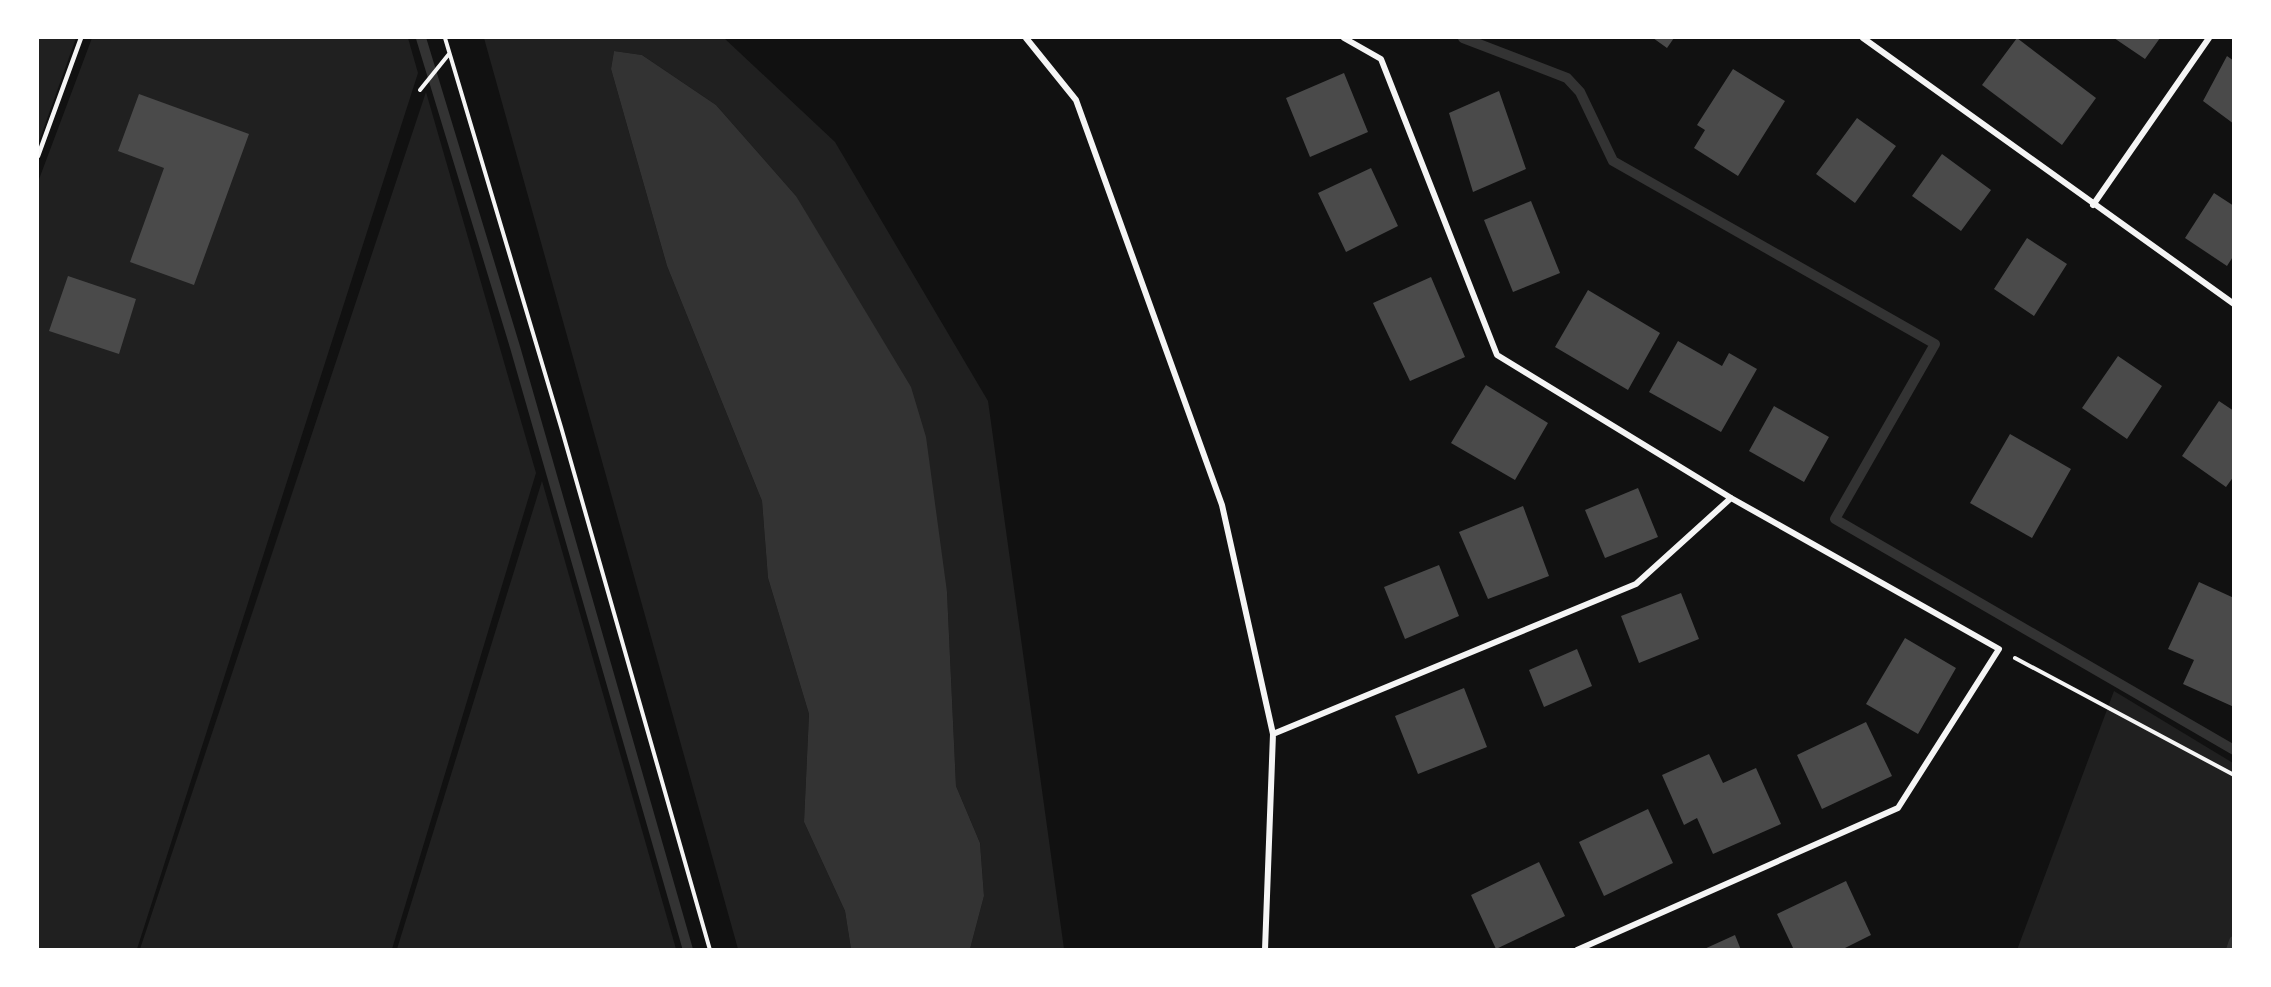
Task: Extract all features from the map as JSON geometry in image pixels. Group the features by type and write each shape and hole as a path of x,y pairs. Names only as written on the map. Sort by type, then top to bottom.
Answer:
{"street":[{"path":"1026,38 1076,100 1222,506 1273,734 1265,950"},
{"path":"1344,38 1381,59 1497,355 1731,498 1999,649 1898,808 1577,950"},
{"path":"1863,38 2234,304"},
{"path":"2093,205 2209,38"},
{"path":"1273,734 1636,584 1731,498"}],"lane":[{"path":"38,156 81,38"}],"path":[{"path":"445,38 558,416 710,950"},
{"path":"420,90 450,53"},
{"path":"1999,649 2234,776"}],"shaded area":[{"path":"38,38 76,38 38,144"},
{"path":"92,38 408,38 418,73 137,949 38,949 38,182"},
{"path":"484,38 724,38 835,142 988,401 1064,949 970,949 984,896 980,843 956,786 947,592 796,196 716,105 642,55 614,51 611,69 667,266 762,501 768,578 809,714 804,822 845,911 851,949 738,949"},
{"path":"614,51 642,55 716,105 796,196 911,387 926,437 947,592 956,786 980,843 984,896 970,949 851,949 845,911 804,822 809,714 768,578 762,501 667,266 611,69"},
{"path":"426,92 536,473 392,949 140,949"},
{"path":"542,481 676,949 397,949"},
{"path":"2114,691 2233,763 2233,949 2017,950"}],"building":[{"path":"1653,38 1674,38 1667,48"},
{"path":"2017,38 2096,98 2062,145 1982,85"},
{"path":"2114,38 2160,38 2145,59"},
{"path":"2227,56 2234,61 2234,124 2203,101"},
{"path":"1733,69 1785,101 1738,176 1694,148 1705,130 1697,125"},
{"path":"1344,73 1368,132 1310,157 1286,98"},
{"path":"1499,91 1526,169 1473,192 1449,113"},
{"path":"139,94 249,134 194,285 130,262 164,168 118,151"},
{"path":"1857,118 1896,146 1855,203 1816,174"},
{"path":"1942,154 1991,190 1961,231 1912,196"},
{"path":"1371,168 1398,226 1346,252 1318,193"},
{"path":"2214,193 2234,206 2234,255 2227,266 2185,238"},
{"path":"1531,201 1560,273 1513,292 1484,220"},
{"path":"2027,238 2067,264 2034,316 1994,289"},
{"path":"68,276 136,299 119,354 49,331"},
{"path":"1431,277 1465,357 1410,381 1373,303"},
{"path":"1588,290 1660,333 1628,390 1555,347"},
{"path":"1678,341 1722,366 1729,353 1757,369 1721,432 1649,392"},
{"path":"2118,356 2162,386 2127,439 2082,408"},
{"path":"1486,385 1548,423 1515,480 1451,443"},
{"path":"2219,401 2234,411 2234,476 2226,487 2182,456"},
{"path":"1774,406 1829,437 1804,482 1749,451"},
{"path":"2010,434 2071,469 2032,538 1970,503"},
{"path":"1638,488 1658,537 1605,558 1585,510"},
{"path":"1523,506 1549,576 1488,599 1459,532"},
{"path":"1439,565 1459,616 1405,639 1384,587"},
{"path":"2199,582 2234,598 2234,707 2183,684 2194,660 2168,649"},
{"path":"1681,593 1699,639 1639,663 1621,616"},
{"path":"1905,638 1956,668 1918,734 1866,704"},
{"path":"1577,649 1592,686 1544,707 1529,670"},
{"path":"1464,688 1487,747 1418,774 1395,716"},
{"path":"1866,722 1892,776 1822,809 1797,755"},
{"path":"1709,754 1723,783 1756,768 1781,824 1713,854 1697,818 1684,825 1662,775"},
{"path":"1648,809 1673,863 1604,896 1579,842"},
{"path":"1539,862 1565,916 1496,949 1471,895"},
{"path":"1846,881 1871,935 1841,950 1794,950 1777,914"},
{"path":"1735,935 1741,950 1702,950"}],"waterway":[{"path":"421,38 515,347 688,950"},
{"path":"1463,38 1567,78 1580,92 1613,161 1935,344 1835,519 2234,750"},
{"path":"2231,950 2234,941"}]}
